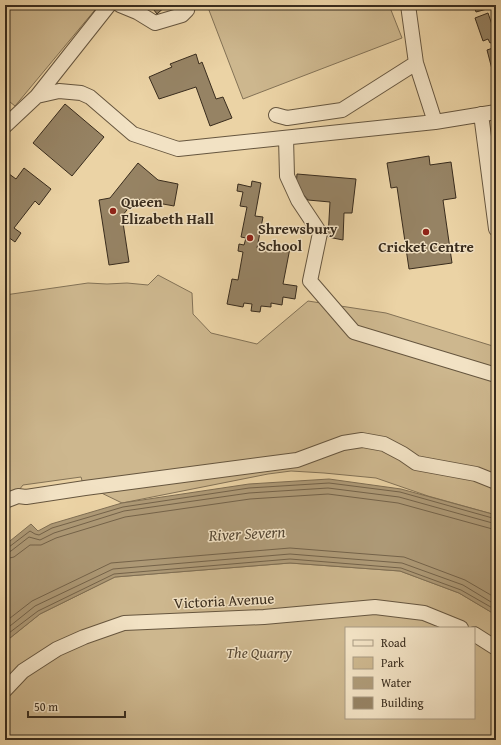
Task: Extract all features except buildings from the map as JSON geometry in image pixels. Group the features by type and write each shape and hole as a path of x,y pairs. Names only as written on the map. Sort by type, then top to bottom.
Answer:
{"street":[{"path":"5,126 37,96 109,5"},
{"path":"120,5 137,12 156,23 182,15 187,10 184,5"},
{"path":"408,5 416,63 435,122"},
{"path":"276,115 287,118 342,110 416,63"},
{"path":"37,96 63,91 81,93 90,97 133,134 178,150 435,122 496,112"},
{"path":"481,114 491,151 496,229"},
{"path":"286,138 287,176 298,200 320,233 310,281 354,332 496,375"},
{"path":"5,501 18,496 26,497 296,460 343,443 362,440 384,444 416,463 476,474 496,482"},
{"name":"Victoria Avenue","path":"5,690 23,671 56,649 84,636 124,623 264,617 375,606 424,613 459,627"},
{"path":"475,635 496,648"}],"green space":[{"path":"5,5 99,5 15,106 5,98"},
{"path":"207,5 389,5 402,38 243,99"},
{"path":"158,275 192,293 193,314 211,333 257,344 308,301 386,313 496,347 496,515 428,496 376,478 291,471 268,474 122,503 83,484 81,477 23,485 15,495 5,487 5,295 88,283 127,283 148,285"},
{"name":"The Quarry","path":"290,563 400,571 459,593 496,615 496,740 5,740 5,642 40,614 115,577"}],"water":[{"name":"River Severn","path":"329,479 401,489 496,515 496,615 459,593 400,571 290,563 115,577 40,614 5,642 5,545 31,524 38,531 51,524 122,503 249,484"}],"place":[{"name":"Queen Elizabeth Hall","path":"113,211"},
{"name":"Cricket Centre","path":"426,232"},
{"name":"Shrewsbury School","path":"250,238"}]}
